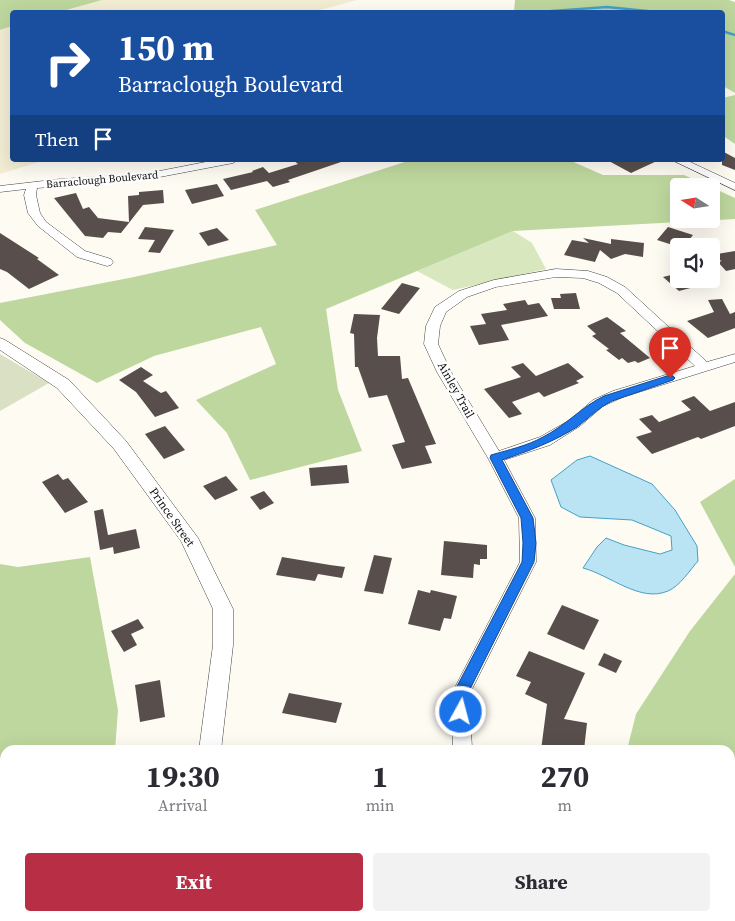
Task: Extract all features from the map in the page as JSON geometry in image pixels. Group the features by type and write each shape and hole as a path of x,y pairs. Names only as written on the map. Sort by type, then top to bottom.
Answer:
{"street":[{"name":"Barraclough Boulevard","path":"0,189 144,177 223,162"},
{"path":"681,162 735,187"},
{"path":"32,185 30,196 34,213 42,224 81,254 106,262"},
{"name":"Ainley Trail","path":"462,745 460,694 528,562 529,543 527,518 495,458 444,372 431,344 433,326 440,310 463,294 494,284 556,273 584,274 603,280 621,290 704,367"},
{"name":"Prince Street","path":"0,343 63,384 120,446 189,538 223,609 223,645 211,745"},
{"path":"495,458 545,441 575,423 598,403 618,394 735,358"}],"shaded area":[{"path":"102,0 357,0 320,10 66,10"},
{"path":"10,27 10,162 39,162 0,174 0,30"}],"green space":[{"path":"0,0 102,0 66,10 10,10 10,27 0,30"},
{"path":"515,0 729,0 735,2 735,93 725,87 725,10 514,10"},
{"path":"735,95 735,144 725,137 725,98"},
{"path":"405,162 574,162 603,175 684,175 691,178 670,178 670,223 513,231 326,309 338,390 362,451 250,480 227,433 196,400 276,364 261,327 154,356 97,383 25,343 0,320 0,303 134,277 277,245 255,210"},
{"path":"720,191 735,198 735,219 720,220"},
{"path":"513,231 532,243 546,269 453,290 417,271"},
{"path":"0,354 49,383 0,411"},
{"path":"735,479 735,567 700,502"},
{"path":"90,557 118,710 115,745 0,745 0,564 18,567"},
{"path":"735,574 735,745 628,745 636,714 690,631"}],"water":[{"path":"590,456 652,484 675,510 697,546 698,561 681,582 672,589 657,594 636,591 583,568 597,547 606,538 624,545 660,554 672,550 671,536 632,520 580,517 561,507 551,480 577,460"}],"building":[{"path":"725,153 735,158 735,170 722,165 722,162 725,162"},
{"path":"296,162 341,162 273,187 267,181 231,190 223,179 253,172 263,167 269,173 298,164"},
{"path":"611,162 655,162 631,173"},
{"path":"217,184 224,196 192,204 185,190"},
{"path":"163,190 164,203 143,205 121,233 108,232 103,238 85,236 54,198 76,193 83,209 89,207 98,218 129,222 128,196 139,195 139,192"},
{"path":"145,227 174,230 160,253 148,252 155,240 138,239"},
{"path":"668,227 693,235 691,238 670,238 670,244 657,240"},
{"path":"217,228 229,240 208,246 199,233"},
{"path":"0,233 39,258 37,259 59,275 29,289 7,272 0,269"},
{"path":"583,238 611,244 611,239 644,243 643,257 625,254 611,259 600,250 595,262 564,255 572,240 589,243"},
{"path":"735,251 735,269 726,271 720,264 722,261 720,260 720,254"},
{"path":"670,275 670,283 663,277"},
{"path":"402,283 420,288 399,314 381,309"},
{"path":"676,288 690,288 679,291"},
{"path":"576,293 580,309 554,309 551,298 561,298 560,294"},
{"path":"722,299 730,314 735,312 735,328 708,338 687,321 714,312 708,300"},
{"path":"525,300 528,305 539,303 548,316 501,325 509,340 479,345 470,326 486,324 481,314 507,310 503,304"},
{"path":"354,314 380,315 377,338 378,356 400,356 402,379 408,378 436,444 425,446 432,463 402,469 392,445 405,442 387,395 369,398 358,367 355,367 354,334 350,333"},
{"path":"607,317 626,331 620,333 650,358 638,363 635,361 628,363 622,358 619,360 606,350 609,349 592,336 596,334 587,326"},
{"path":"523,363 536,376 568,363 584,377 576,381 579,383 544,397 539,392 512,402 522,414 509,418 484,389 521,377 511,367"},
{"path":"141,367 153,375 143,381 161,393 166,391 179,408 155,417 136,392 119,380"},
{"path":"694,396 710,411 735,402 735,426 652,454 636,437 652,432 639,419 652,415 659,422 691,410 681,401"},
{"path":"165,426 185,450 164,459 145,434"},
{"path":"347,465 349,483 311,486 309,468"},
{"path":"58,474 63,480 68,478 88,502 65,513 42,482"},
{"path":"226,476 238,490 215,500 203,486"},
{"path":"264,491 274,503 260,510 250,497"},
{"path":"103,509 108,535 136,529 140,548 114,554 113,547 100,550 94,511"},
{"path":"444,541 487,545 487,559 480,559 480,565 474,564 473,578 441,575"},
{"path":"374,555 392,558 383,594 364,591"},
{"path":"282,557 345,567 342,578 318,574 315,581 276,575"},
{"path":"418,590 430,593 431,590 457,596 451,619 444,618 440,631 408,624"},
{"path":"562,605 599,620 584,650 547,634"},
{"path":"138,619 144,628 131,634 137,645 124,652 111,631"},
{"path":"529,651 585,673 564,719 587,723 585,745 542,745 547,704 525,694 531,682 516,676"},
{"path":"604,653 622,661 616,673 598,665"},
{"path":"160,680 165,717 140,722 135,685"},
{"path":"289,693 342,703 336,723 282,713"}],"waterway":[{"path":"566,10 607,7 637,10"},
{"path":"725,32 735,35"}],"route":[{"path":"461,712 460,694 528,562 527,518 495,458 545,441 575,423 598,403 618,394 670,378"}]}
